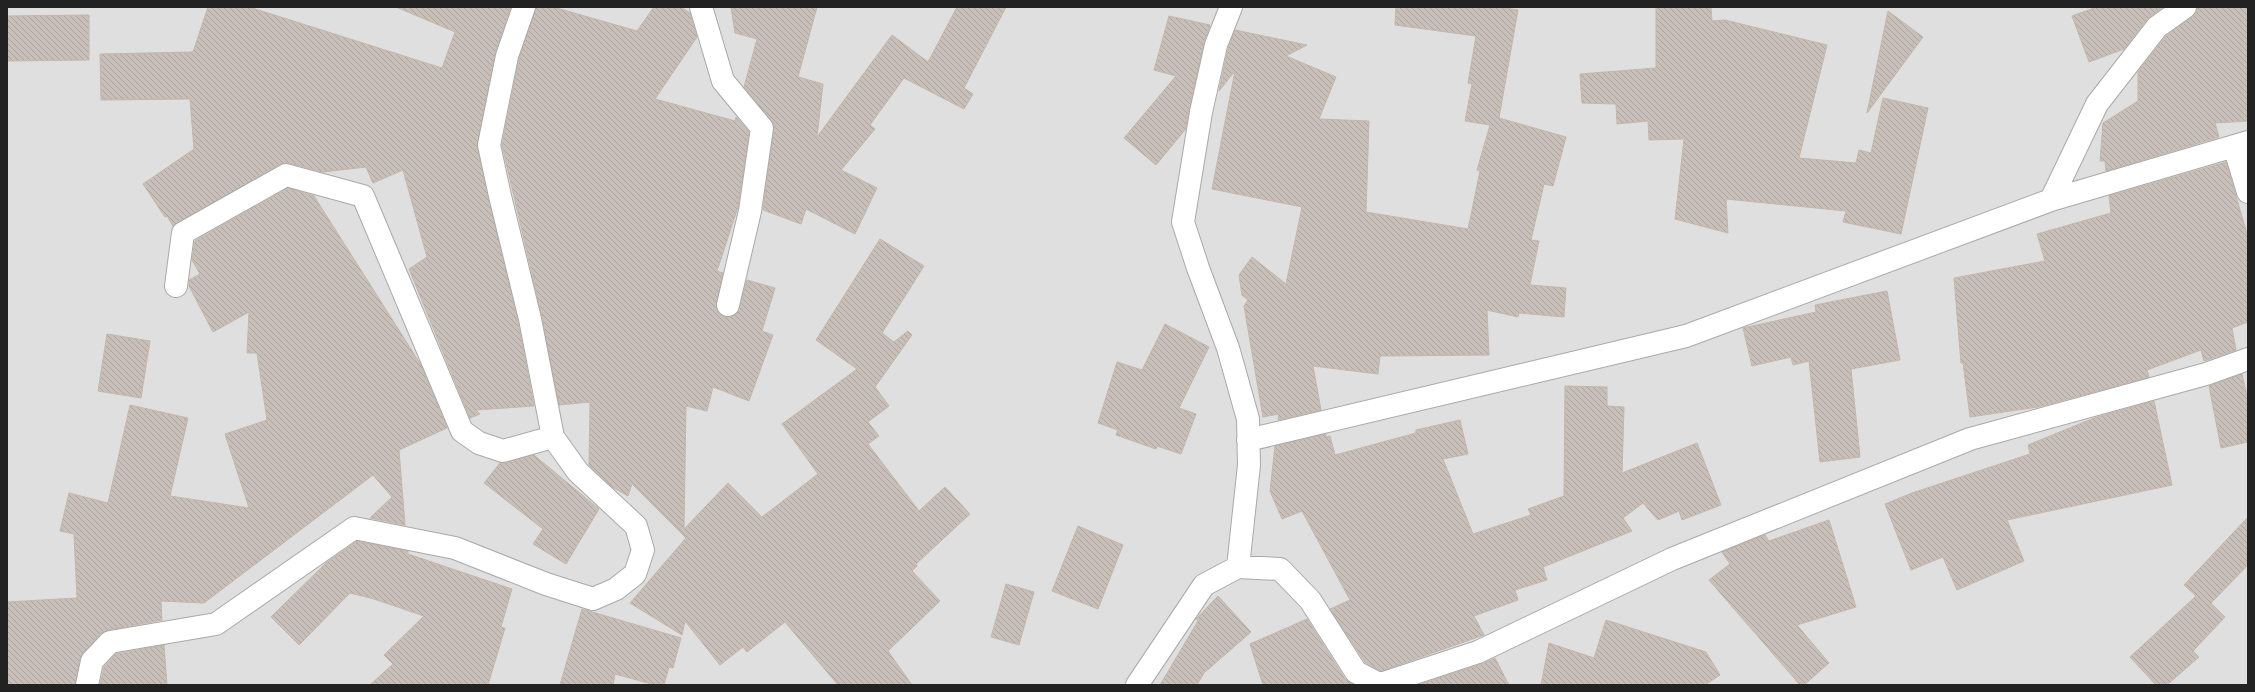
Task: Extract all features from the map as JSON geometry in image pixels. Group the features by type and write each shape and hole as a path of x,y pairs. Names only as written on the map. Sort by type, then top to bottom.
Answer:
{"street":[{"path":"87,685 92,661 110,642 216,624 354,528 455,548 546,584 593,599 616,589 635,574 643,550 636,526 578,472 553,437 530,319 489,145 507,56 524,7"},
{"path":"701,7 723,81 762,128 750,211 728,306"},
{"path":"1231,7 1216,45 1201,112 1183,222 1198,268 1228,348 1248,418 1248,465 1238,567"},
{"path":"2051,200 2098,104 2157,27 2185,7"},
{"path":"1248,440 1686,336 2051,200 2241,144 2248,192"},
{"path":"176,286 183,233 286,175 363,196 462,431 479,443 503,451 553,437"},
{"path":"1137,685 1204,585 1238,567 1280,569 1310,600 1356,672 1379,685 1478,652 1672,559 1970,439 2206,374 2248,359"}],"shaded area":[{"path":"7,7 2248,7 2248,685 7,685"}],"building":[{"path":"208,7 249,7 442,68 455,32 396,7 511,7 495,53 477,147 518,322 534,406 476,410 480,414 470,418 409,269 427,257 403,170 373,183 366,167 323,172 289,163 280,164 173,226 167,216 165,217 143,184 194,149 190,99 101,100 100,54 193,52"},
{"path":"536,7 553,7 637,31 654,7 681,7 690,13 697,37 655,99 735,121 736,117 749,132 738,207 717,271 723,273 716,308 719,314 725,317 731,317 737,314 747,280 775,288 762,331 773,335 749,401 713,387 707,411 686,406 684,529 728,483 762,517 818,474 782,424 857,369 816,340 880,239 924,266 882,333 894,342 908,331 912,335 875,387 889,406 868,422 879,436 868,444 919,511 945,487 970,514 916,564 917,566 912,571 940,601 888,651 912,685 838,685 785,622 747,652 743,647 720,665 685,621 682,635 630,603 686,538 632,484 628,496 612,487 589,465 590,402 559,405 542,317 502,145 519,59"},
{"path":"731,7 817,7 798,77 823,84 817,137 892,35 928,62 957,7 1006,7 964,88 973,94 964,109 904,78 870,125 875,129 841,170 877,188 855,234 806,209 801,224 763,210 774,125 744,87 757,39 735,33"},
{"path":"1396,7 1499,7 1518,10 1499,118 1566,137 1553,186 1544,184 1531,240 1539,241 1530,285 1566,288 1564,317 1519,313 1518,317 1487,310 1489,355 1380,356 1378,374 1313,366 1321,410 1278,420 1279,414 1263,417 1244,306 1248,300 1242,295 1239,275 1252,257 1286,284 1302,207 1212,189 1235,71 1219,91 1228,49 1235,30 1307,45 1286,56 1336,77 1319,119 1369,121 1366,212 1468,229 1480,171 1477,170 1490,125 1465,121 1472,84 1468,83 1476,36 1395,25"},
{"path":"1656,7 1711,7 1712,21 1725,20 1827,45 1799,158 1856,163 1859,150 1871,153 1883,98 1928,108 1901,234 1843,222 1846,211 1726,199 1728,233 1675,219 1684,139 1649,140 1648,121 1617,124 1616,104 1582,103 1580,74 1656,68"},
{"path":"2097,7 2163,7 2147,19 2124,49 2089,62 2072,16"},
{"path":"2197,7 2248,7 2248,121 2215,123 2219,137 2106,171 2105,161 2100,161 2103,123 2138,101 2138,72 2166,36 2192,17"},
{"path":"1888,11 1923,37 1867,113"},
{"path":"89,15 89,60 7,61 7,16"},
{"path":"1169,16 1210,25 1204,42 1185,130 1156,165 1124,138 1176,76 1154,70"},
{"path":"2226,162 2248,237 2248,322 2232,328 2236,350 2204,361 2201,350 2147,370 2149,377 2038,407 1970,417 1963,363 1961,363 1954,278 2045,261 2037,234 2111,213 2109,196"},
{"path":"288,188 314,196 421,365 447,428 399,450 405,525 370,518 392,497 373,475 204,603 161,601 162,620 108,630 101,633 80,658 75,685 7,685 7,602 77,598 74,534 60,531 69,493 108,503 130,405 188,418 170,496 249,508 225,434 267,420 257,353 247,353 249,312 213,332 189,286 189,280 200,274 192,260 195,241"},
{"path":"1887,291 1900,360 1851,369 1860,457 1820,462 1809,361 1793,365 1791,357 1752,366 1743,328 1816,312 1815,305"},
{"path":"1165,324 1209,347 1179,408 1196,414 1181,454 1157,446 1156,449 1116,435 1118,430 1098,423 1117,362 1142,370"},
{"path":"107,334 150,341 141,398 98,391"},
{"path":"2242,374 2248,400 2248,442 2221,448 2209,386"},
{"path":"1565,386 1607,387 1607,406 1624,407 1622,473 1697,443 1721,505 1682,520 1679,511 1658,520 1643,503 1623,518 1632,531 1543,567 1547,580 1515,590 1518,600 1474,616 1484,635 1381,671 1365,662 1330,609 1350,600 1302,511 1282,519 1270,491 1275,446 1326,434 1326,437 1330,436 1335,455 1416,433 1416,430 1460,420 1468,454 1443,459 1473,534 1531,515 1528,509 1564,496"},
{"path":"2154,401 2172,485 2007,520 2024,561 1957,590 1943,557 1911,570 1885,504 1912,493 2030,454 2028,445 2094,418"},
{"path":"534,455 599,509 566,564 533,544 543,529 484,483 500,463"},
{"path":"2248,517 2248,565 2211,603 2225,617 2193,651 2199,657 2167,685 2156,685 2130,657 2196,596 2184,585"},
{"path":"1829,520 1856,607 1797,625 1829,663 1804,685 1800,685 1709,580 1730,564 1722,552 1765,535 1769,541"},
{"path":"1078,526 1123,545 1098,609 1052,591"},
{"path":"357,541 408,551 408,554 512,589 501,627 505,628 488,685 370,685 393,664 384,655 424,616 374,599 350,593 299,645 271,617 326,563"},
{"path":"1006,584 1034,592 1019,645 991,637"},
{"path":"1218,596 1251,632 1204,673 1197,685 1160,685 1198,621 1196,619"},
{"path":"582,609 681,638 673,668 669,667 664,685 655,685 615,674 613,685 560,685"},
{"path":"1307,619 1345,679 1354,685 1263,685 1250,644"},
{"path":"1606,620 1706,652 1720,675 1705,685 1541,685 1549,643 1594,658"},
{"path":"164,645 167,685 100,685 104,667 116,654"},
{"path":"1495,658 1509,685 1418,685 1482,664"}]}
